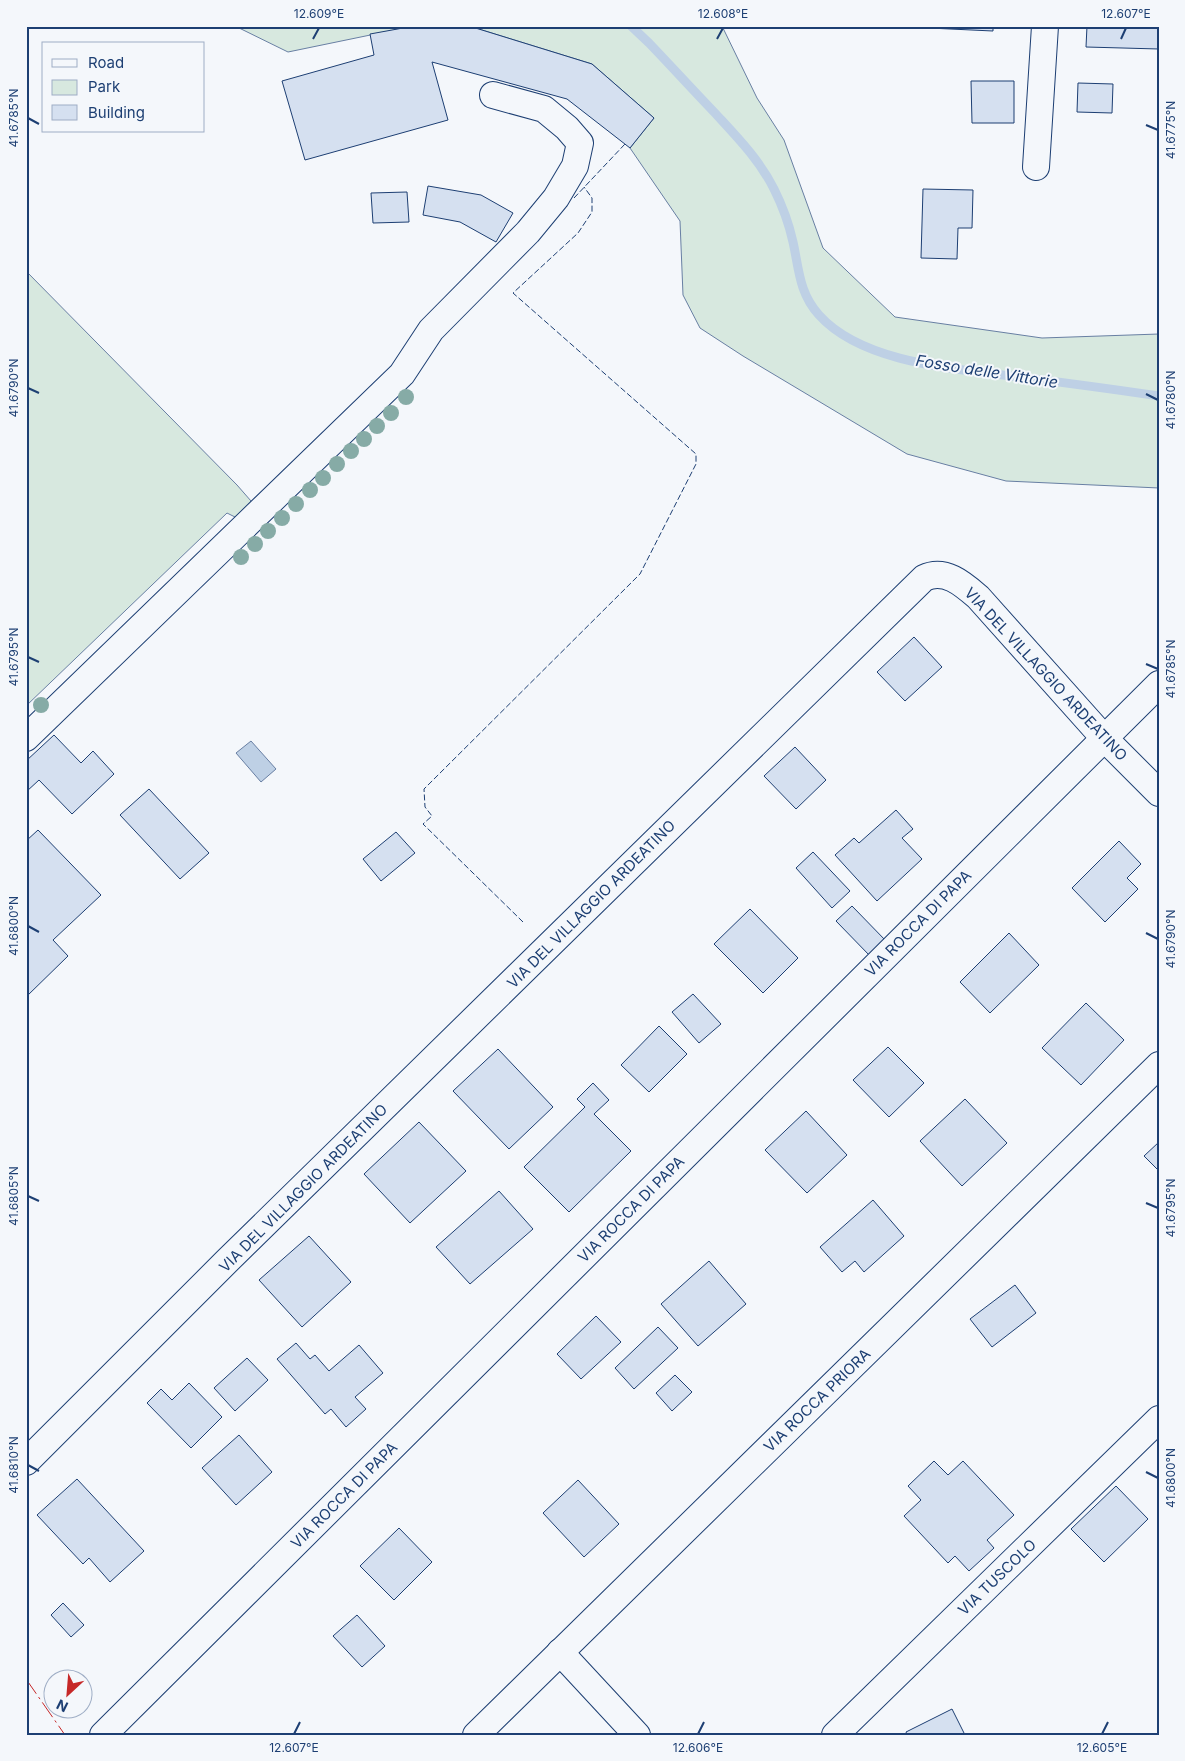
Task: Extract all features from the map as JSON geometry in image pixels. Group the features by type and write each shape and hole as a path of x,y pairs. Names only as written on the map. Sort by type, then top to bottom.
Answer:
{"street":[{"path":"1036,167 1045,26"},
{"path":"26,738 402,374 432,330 528,232 556,198 575,166 580,143 567,128 544,109 493,95"},
{"name":"VIA DEL VILLAGGIO ARDEATINO","path":"26,1462 924,578 935,574 946,576 961,584 978,597 1104,738 1159,793"},
{"name":"VIA ROCCA DI PAPA","path":"103,1735 1159,684"},
{"name":"VIA ROCCA PRIORA","path":"476,1735 1159,1065"},
{"name":"VIA TUSCOLO","path":"836,1735 1159,1419"},
{"path":"560,1652 638,1735"}],"green space":[{"path":"235,26 414,26 288,52"},
{"path":"469,26 722,26 757,98 784,140 823,248 895,317 1042,338 1159,334 1159,488 1006,481 907,454 743,356 700,328 683,295 680,221 630,148 654,118 592,64"},
{"path":"26,271 251,501 249,511 237,518 227,513 26,706"}],"water":[{"path":"251,741 276,769 261,782 236,753"}],"building":[{"path":"414,26 469,26 592,64 654,118 630,148 567,99 432,62 448,120 305,160 282,81 374,55 370,34"},
{"path":"929,26 993,26 993,31 929,28"},
{"path":"1087,26 1159,26 1159,49 1086,47"},
{"path":"971,81 1014,81 1014,123 972,123"},
{"path":"1078,83 1113,84 1112,113 1077,112"},
{"path":"428,186 481,195 513,213 496,242 460,222 423,215"},
{"path":"923,189 973,190 972,228 958,228 957,259 921,258"},
{"path":"407,192 409,222 373,223 371,193"},
{"path":"914,637 942,667 905,701 877,672"},
{"path":"54,735 81,763 93,751 114,774 72,814 39,780 26,792 26,761"},
{"path":"795,747 826,780 796,809 764,776"},
{"path":"149,789 209,853 180,879 120,815"},
{"path":"896,810 913,829 902,838 922,859 877,901 835,855 854,838 859,843"},
{"path":"38,830 101,895 53,940 68,956 26,997 26,841"},
{"path":"396,832 415,853 381,881 363,859"},
{"path":"1119,841 1141,864 1127,878 1138,889 1105,922 1072,888"},
{"path":"813,852 850,891 832,908 796,868"},
{"path":"852,906 887,942 871,957 836,921"},
{"path":"750,909 798,958 763,993 714,944"},
{"path":"1009,933 1039,965 990,1013 960,982"},
{"path":"693,994 721,1024 699,1043 672,1012"},
{"path":"1086,1003 1124,1040 1081,1085 1042,1048"},
{"path":"659,1026 687,1054 649,1092 621,1065"},
{"path":"888,1047 924,1083 889,1117 853,1080"},
{"path":"498,1049 553,1107 509,1149 453,1091"},
{"path":"593,1083 609,1100 594,1114 631,1151 569,1212 524,1167 585,1107 577,1099"},
{"path":"965,1099 1007,1143 962,1186 920,1141"},
{"path":"806,1111 847,1155 807,1193 765,1150"},
{"path":"419,1122 466,1171 410,1223 364,1174"},
{"path":"1159,1142 1159,1171 1144,1156"},
{"path":"499,1191 533,1229 470,1284 436,1247"},
{"path":"873,1200 904,1236 864,1272 855,1261 842,1272 820,1247"},
{"path":"309,1236 351,1282 302,1327 259,1280"},
{"path":"709,1261 746,1304 698,1346 661,1304"},
{"path":"1015,1285 1036,1313 992,1347 970,1319"},
{"path":"596,1316 621,1342 581,1379 557,1354"},
{"path":"658,1327 678,1348 634,1389 615,1368"},
{"path":"296,1343 310,1359 315,1355 329,1371 359,1345 383,1373 355,1397 366,1409 346,1427 331,1409 325,1414 277,1359"},
{"path":"247,1358 268,1380 235,1411 214,1388"},
{"path":"675,1375 692,1392 672,1411 656,1393"},
{"path":"189,1383 222,1417 191,1448 147,1403 161,1389 172,1400"},
{"path":"239,1435 272,1472 236,1505 202,1468"},
{"path":"934,1461 948,1475 963,1461 1014,1515 987,1540 994,1548 969,1571 955,1556 948,1563 904,1516 921,1500 908,1486"},
{"path":"77,1479 144,1551 110,1582 89,1558 83,1564 37,1515"},
{"path":"578,1480 619,1524 584,1557 543,1513"},
{"path":"1116,1486 1148,1519 1104,1562 1071,1529"},
{"path":"399,1528 432,1562 394,1600 360,1566"},
{"path":"63,1603 84,1625 71,1637 51,1615"},
{"path":"357,1615 385,1646 362,1667 333,1636"},
{"path":"952,1709 965,1735 907,1735 906,1732"}],"waterway":[{"name":"Fosso delle Vittorie","path":"631,26 731,130 747,148 768,178 785,215 807,298 819,315 838,331 860,344 886,354 941,367 1159,396"}],"fence":[{"path":"574,198 625,144"},
{"path":"523,922 423,824 432,816 425,807 424,789 640,574 696,464 696,454 513,293 578,233 592,212 592,198 584,187"}],"power":[{"path":"26,1679 65,1735"}]}
